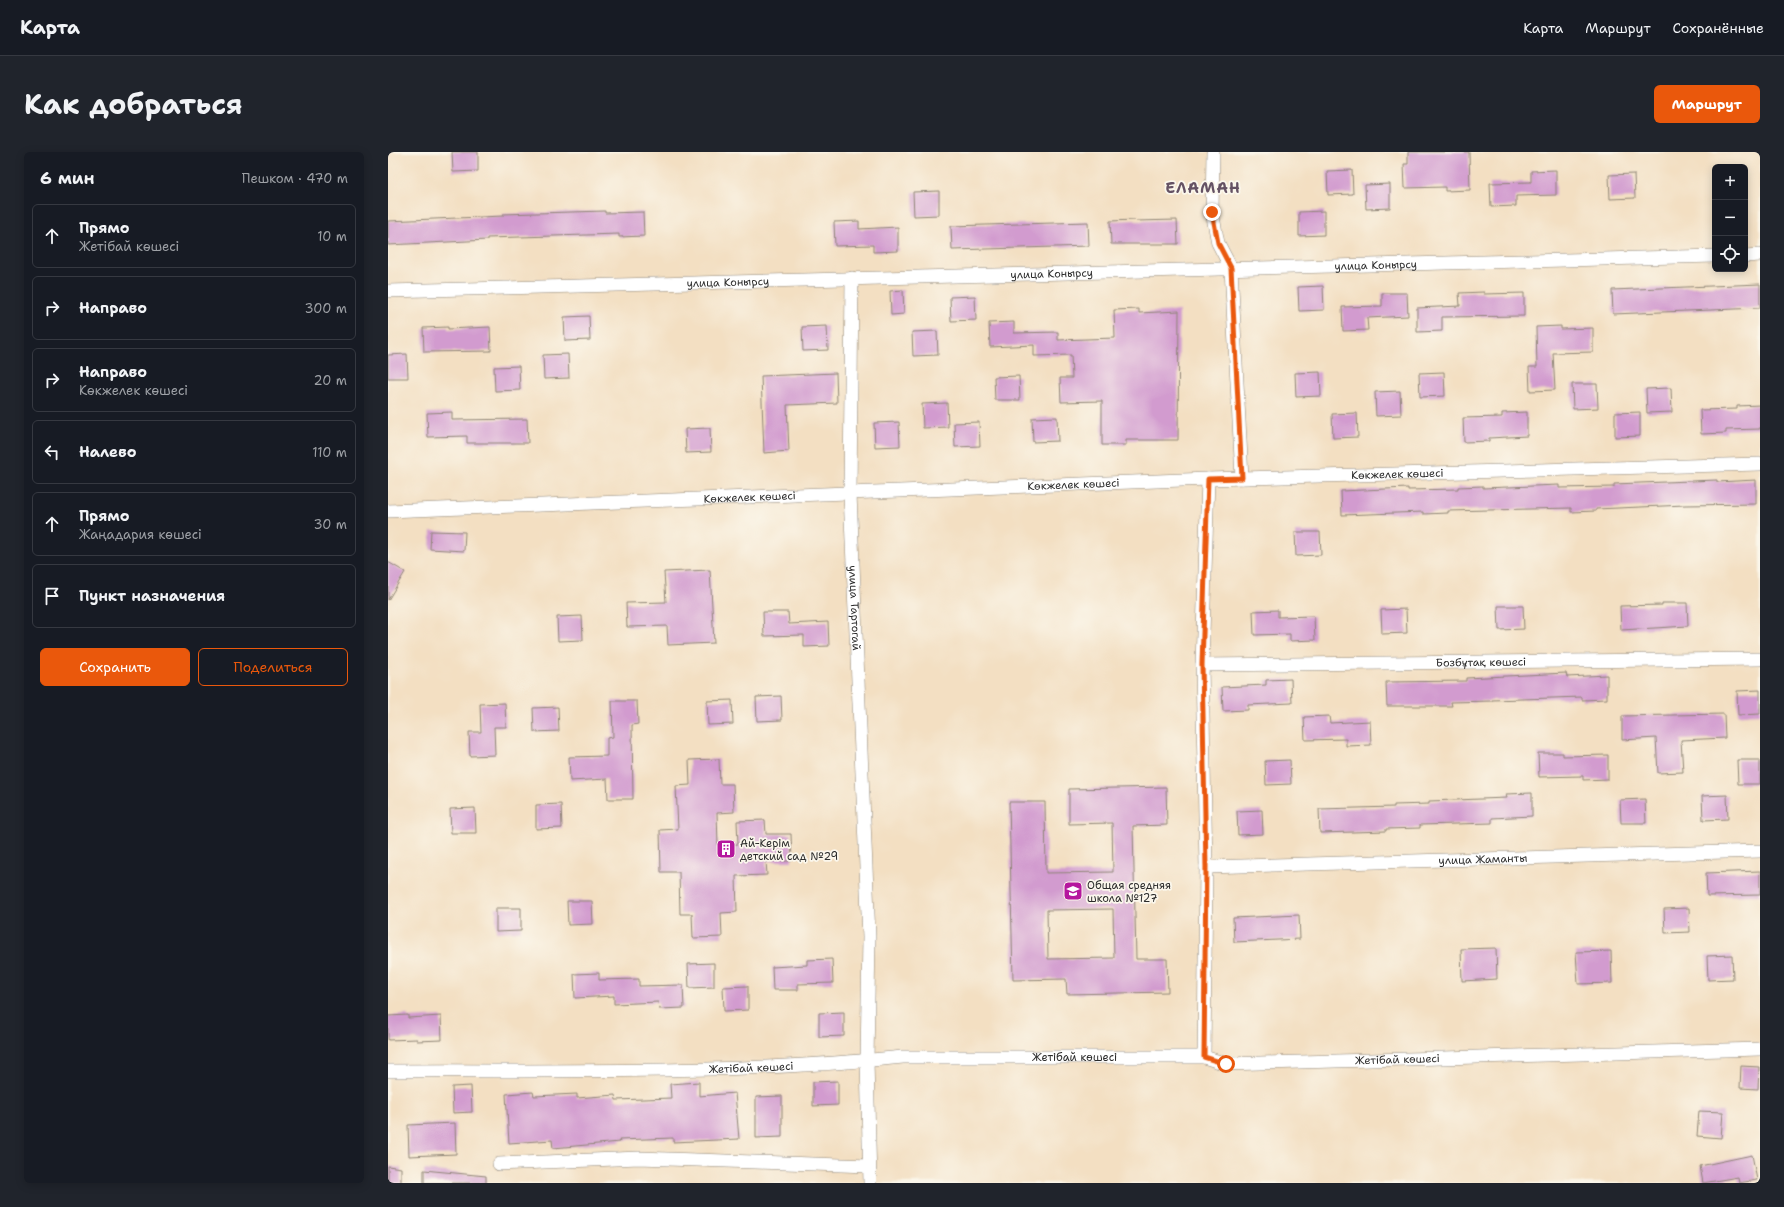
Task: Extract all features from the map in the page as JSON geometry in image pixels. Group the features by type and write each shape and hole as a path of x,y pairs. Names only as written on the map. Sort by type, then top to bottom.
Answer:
{"street":[{"path":"1212,152 1212,212 1218,243 1231,268 1242,478"},
{"path":"1748,256 1760,255"},
{"name":"улица Конырсу","path":"388,291 1712,256"},
{"name":"улица Тартогай","path":"852,278 850,494 869,937 867,1061 870,1183"},
{"name":"Көкжелек көшесі","path":"388,511 1208,479 1760,464"},
{"path":"1204,1057 1206,867 1202,665 1208,479"},
{"name":"Бозбұтақ көшесі","path":"1202,665 1760,659"},
{"name":"улица Жаманты","path":"1206,867 1760,851"},
{"name":"Жетібай көшесі","path":"388,1071 710,1069 867,1061 902,1057 1204,1057 1226,1064 1760,1049"},
{"path":"499,1164 639,1158 869,1166"}],"building":[{"path":"452,152 478,152 478,171 453,172"},
{"path":"1408,152 1469,152 1470,190 1445,191 1445,187 1405,188 1404,164 1408,164"},
{"path":"1352,170 1353,194 1328,195 1327,171"},
{"path":"1556,170 1556,195 1516,196 1516,206 1491,207 1490,183 1531,182 1531,171"},
{"path":"1634,174 1635,198 1610,199 1609,175"},
{"path":"1390,184 1390,208 1366,209 1365,185"},
{"path":"939,191 939,215 914,216 913,192"},
{"path":"605,211 605,213 643,212 644,236 619,237 619,234 487,238 487,240 388,245 388,221 503,216 503,214"},
{"path":"1324,211 1324,235 1299,236 1299,212"},
{"path":"1177,220 1178,244 1111,244 1110,221"},
{"path":"859,221 859,229 898,227 898,251 873,252 873,245 835,246 834,222"},
{"path":"1088,222 1089,246 952,250 951,226"},
{"path":"1760,284 1760,308 1613,314 1612,290"},
{"path":"1323,286 1324,310 1299,311 1298,287"},
{"path":"903,290 904,314 891,315 890,291"},
{"path":"1484,292 1484,294 1524,293 1524,316 1442,317 1442,331 1417,332 1417,308 1460,306 1459,293"},
{"path":"1382,293 1407,293 1408,316 1367,318 1368,330 1343,331 1342,307 1382,306"},
{"path":"975,296 976,320 951,321 950,297"},
{"path":"1139,309 1139,313 1179,311 1178,440 1126,440 1126,445 1102,445 1102,401 1061,402 1060,378 1072,378 1071,355 1034,356 1034,345 990,347 989,323 1014,322 1014,333 1058,332 1058,340 1115,338 1114,310"},
{"path":"589,316 590,340 565,341 564,317"},
{"path":"827,326 828,350 803,351 802,327"},
{"path":"1561,326 1561,329 1593,328 1593,352 1553,353 1555,390 1530,391 1529,367 1537,367 1536,327"},
{"path":"448,327 448,329 490,327 491,351 424,352 423,328"},
{"path":"937,331 938,355 913,356 912,332"},
{"path":"407,354 408,378 388,378 388,355"},
{"path":"568,354 569,378 544,379 543,355"},
{"path":"519,366 520,390 495,391 494,367"},
{"path":"1320,372 1321,396 1296,397 1295,373"},
{"path":"1444,372 1445,396 1420,397 1419,373"},
{"path":"836,373 837,403 787,405 789,451 764,453 761,376"},
{"path":"1019,376 1020,400 995,400 994,377"},
{"path":"1572,384 1597,384 1598,408 1573,409"},
{"path":"1671,388 1672,412 1647,413 1646,389"},
{"path":"1400,391 1401,415 1376,416 1375,392"},
{"path":"947,403 948,427 923,428 922,404"},
{"path":"1760,405 1760,429 1726,430 1726,433 1701,434 1700,410 1737,409 1737,406"},
{"path":"452,412 452,420 527,419 528,443 467,443 467,436 428,437 427,413"},
{"path":"1527,412 1527,436 1489,438 1489,441 1464,442 1463,418 1502,417 1502,413"},
{"path":"1640,412 1640,436 1615,437 1615,413"},
{"path":"1357,413 1358,437 1333,438 1332,414"},
{"path":"1057,417 1058,441 1033,442 1032,418"},
{"path":"899,422 900,446 875,447 874,423"},
{"path":"979,422 980,446 955,447 954,423"},
{"path":"710,428 711,452 686,453 685,429"},
{"path":"1717,480 1717,482 1756,480 1756,504 1685,505 1596,509 1596,511 1571,512 1571,508 1448,511 1448,513 1423,514 1423,512 1342,515 1341,491 1408,488 1408,490 1458,489 1458,487 1483,486 1483,488 1559,485 1559,488 1614,487 1614,484"},
{"path":"431,531 465,532 464,551 430,549"},
{"path":"1295,532 1320,532 1321,555 1296,556"},
{"path":"388,562 405,572 388,600"},
{"path":"710,570 714,643 668,645 667,626 627,627 626,603 666,602 664,572"},
{"path":"1662,603 1687,603 1688,626 1621,630 1620,606 1662,605"},
{"path":"1498,606 1523,606 1524,629 1499,630"},
{"path":"1406,609 1407,633 1382,634 1381,610"},
{"path":"1278,610 1278,617 1314,616 1315,640 1290,641 1290,634 1254,635 1253,611"},
{"path":"763,612 788,612 789,624 828,622 829,646 804,647 804,635 764,636"},
{"path":"582,616 583,640 558,641 557,617"},
{"path":"1566,673 1567,677 1607,675 1607,699 1582,700 1582,697 1451,702 1452,706 1387,706 1386,682 1466,681 1466,678"},
{"path":"1291,679 1292,703 1248,705 1248,710 1223,711 1222,687 1266,685 1266,680"},
{"path":"1760,690 1760,714 1738,715 1737,691"},
{"path":"781,696 782,720 757,721 756,697"},
{"path":"732,700 733,724 708,725 707,701"},
{"path":"612,701 637,701 638,724 632,725 633,799 608,799 607,779 570,781 569,757 607,756 607,738 613,737"},
{"path":"505,703 506,727 494,727 495,755 470,756 469,732 481,732 480,704"},
{"path":"558,707 559,731 534,732 533,708"},
{"path":"1724,714 1725,738 1681,740 1683,772 1658,773 1656,738 1622,740 1622,716"},
{"path":"1329,716 1330,723 1370,721 1371,745 1346,746 1346,739 1305,740 1304,717"},
{"path":"1538,753 1563,753 1563,756 1608,755 1608,779 1583,780 1583,776 1539,777"},
{"name":"Ай-Керім детский сад №29","path":"719,759 720,784 733,784 734,812 717,813 718,845 738,844 737,821 765,820 766,834 791,834 792,861 766,861 767,875 736,876 737,912 721,913 722,937 693,938 692,914 680,914 679,872 661,872 660,830 678,829 676,786 690,785 689,760"},
{"path":"1290,760 1291,784 1266,785 1265,761"},
{"path":"1737,760 1760,760 1760,784 1738,784"},
{"name":"Общая средняя школа №127","path":"1166,787 1167,825 1133,826 1136,959 1167,959 1168,992 1067,994 1066,979 1013,980 1009,802 1045,802 1046,873 1113,872 1112,823 1069,824 1069,789","holes":["1113,909 1114,958 1048,959 1047,910"]},
{"path":"1532,793 1532,816 1492,818 1492,823 1420,825 1420,828 1386,829 1386,831 1320,833 1319,809 1394,807 1394,805 1429,804 1429,801 1507,798 1506,794"},
{"path":"1727,795 1728,819 1703,820 1702,796"},
{"path":"1645,799 1646,823 1621,823 1620,800"},
{"path":"561,804 562,828 536,829 536,805"},
{"path":"475,808 476,833 451,833 450,809"},
{"path":"1262,810 1263,834 1238,835 1237,811"},
{"path":"1760,871 1760,895 1707,896 1706,873"},
{"path":"567,901 592,901 593,924 568,925"},
{"path":"496,908 521,908 521,931 496,932"},
{"path":"1689,908 1690,932 1665,933 1664,909"},
{"path":"1299,915 1300,939 1234,942 1233,918"},
{"path":"1496,948 1497,979 1462,981 1461,949"},
{"path":"1611,951 1612,983 1578,984 1576,952"},
{"path":"1732,955 1733,979 1708,980 1707,956"},
{"path":"832,959 833,983 798,984 798,990 773,990 772,967 807,965 807,960"},
{"path":"714,963 714,987 689,988 688,964"},
{"path":"599,973 599,980 639,979 639,986 683,985 684,1008 659,1009 658,1002 614,1004 614,996 575,998 574,974"},
{"path":"748,986 748,1010 724,1011 723,987"},
{"path":"844,1012 844,1036 819,1037 819,1013"},
{"path":"408,1015 408,1018 441,1016 442,1040 388,1040 388,1016"},
{"path":"1741,1066 1759,1067 1758,1089 1740,1088"},
{"path":"838,1081 838,1105 813,1106 813,1082"},
{"path":"699,1082 699,1096 735,1093 739,1139 673,1142 673,1138 619,1140 620,1142 553,1148 552,1140 509,1143 506,1094 533,1092 534,1096 577,1094 577,1098 615,1095 616,1100 671,1098 670,1084"},
{"path":"471,1086 472,1112 453,1113 452,1087"},
{"path":"782,1096 782,1137 756,1138 756,1097"},
{"path":"1699,1111 1723,1112 1721,1138 1697,1136"},
{"path":"455,1123 456,1154 409,1156 408,1125"},
{"path":"1752,1155 1757,1180 1739,1183 1738,1177 1703,1183 1700,1166"},
{"path":"388,1166 401,1168 401,1183 388,1183"},
{"path":"424,1170 486,1176 486,1183 424,1183"}],"place":[{"name":"Ай-Керім детский сад №29","path":"726,849"},
{"name":"Общая средняя школа №127","path":"1073,891"}],"district":[{"name":"ЕЛАМАН","path":"1203,188"}],"route":[{"path":"1212,212 1218,243 1231,268 1242,478 1208,479 1202,665 1206,867 1204,1057 1226,1064"}]}
